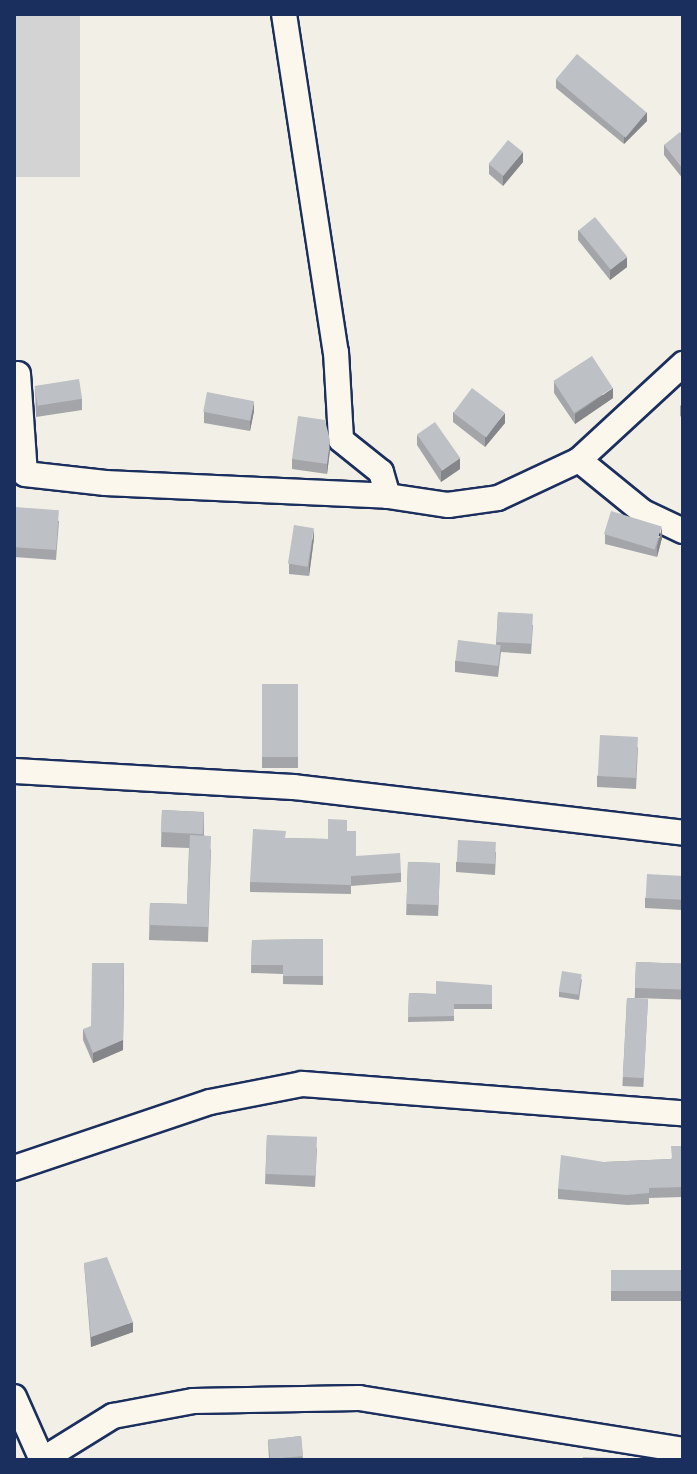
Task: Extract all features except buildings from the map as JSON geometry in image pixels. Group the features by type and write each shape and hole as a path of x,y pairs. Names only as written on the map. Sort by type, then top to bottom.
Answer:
{"street":[{"path":"284,14 336,352 341,440 381,472 388,496"},
{"path":"18,374 25,474 105,483 388,496 448,505 498,498 579,460 683,364"},
{"path":"579,460 643,512 683,531"},
{"path":"14,771 294,787 683,833"},
{"path":"14,1168 210,1102 302,1084 683,1113"},
{"path":"14,1397 42,1460 113,1416 193,1401 359,1398 683,1450"}],"shaded area":[{"path":"14,14 80,14 80,177 14,177"}]}
